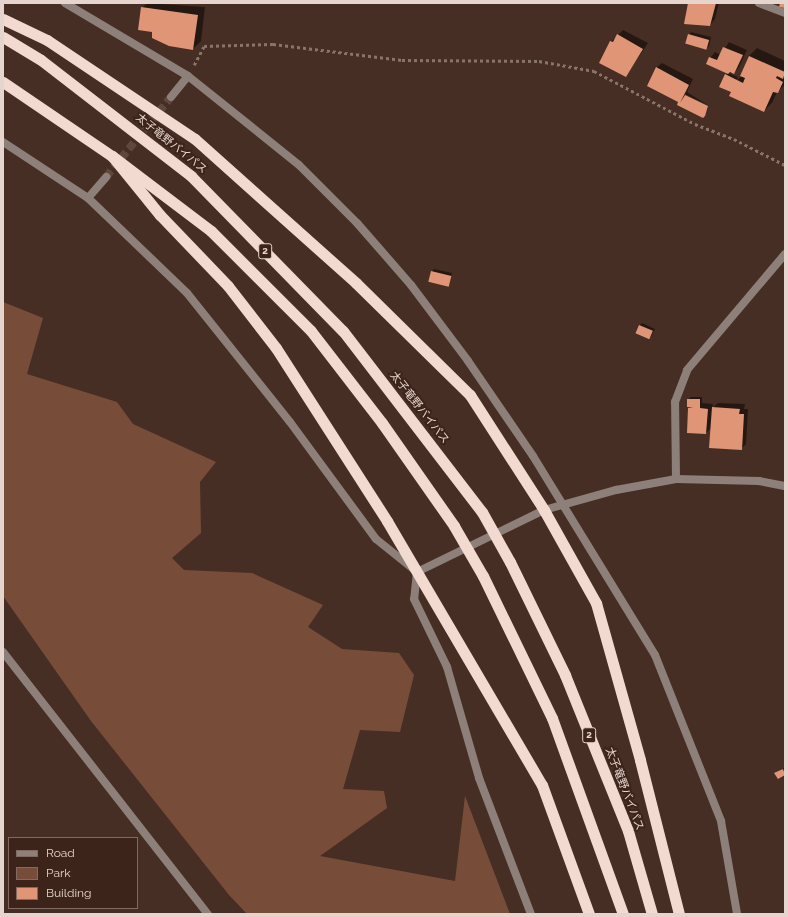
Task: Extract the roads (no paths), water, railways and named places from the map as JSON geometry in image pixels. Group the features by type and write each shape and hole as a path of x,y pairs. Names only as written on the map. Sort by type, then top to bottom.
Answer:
{"highway":[{"path":"3,19 48,40 195,139 356,283 470,395 544,510 596,603 640,760 679,914"},
{"name":"太子竜野バイパス","path":"3,37 41,60 192,176 343,331 482,512 510,562 565,675 622,817 652,914"},
{"name":"2","path":"3,82 112,156 211,231 311,331 382,423 454,526 483,576 552,718 623,914"},
{"path":"112,156 160,215 228,286 276,348 387,521 542,785 589,914"}],"street":[{"path":"65,3 188,76 299,165 357,223 411,285 468,361 561,503 655,655 721,821 736,914"},
{"path":"759,3 785,13"},
{"path":"171,97 188,76"},
{"path":"3,142 88,198 187,293 290,422 376,539 417,572"},
{"path":"88,198 106,177"},
{"path":"676,479 675,402 687,370 785,254"},
{"path":"417,572 544,510 561,503 616,490 676,479 759,481 785,486"},
{"path":"417,572 414,599 448,667 479,778 531,914"},
{"path":"3,652 208,914"}],"tunnel":[{"path":"106,177 171,97"}]}
